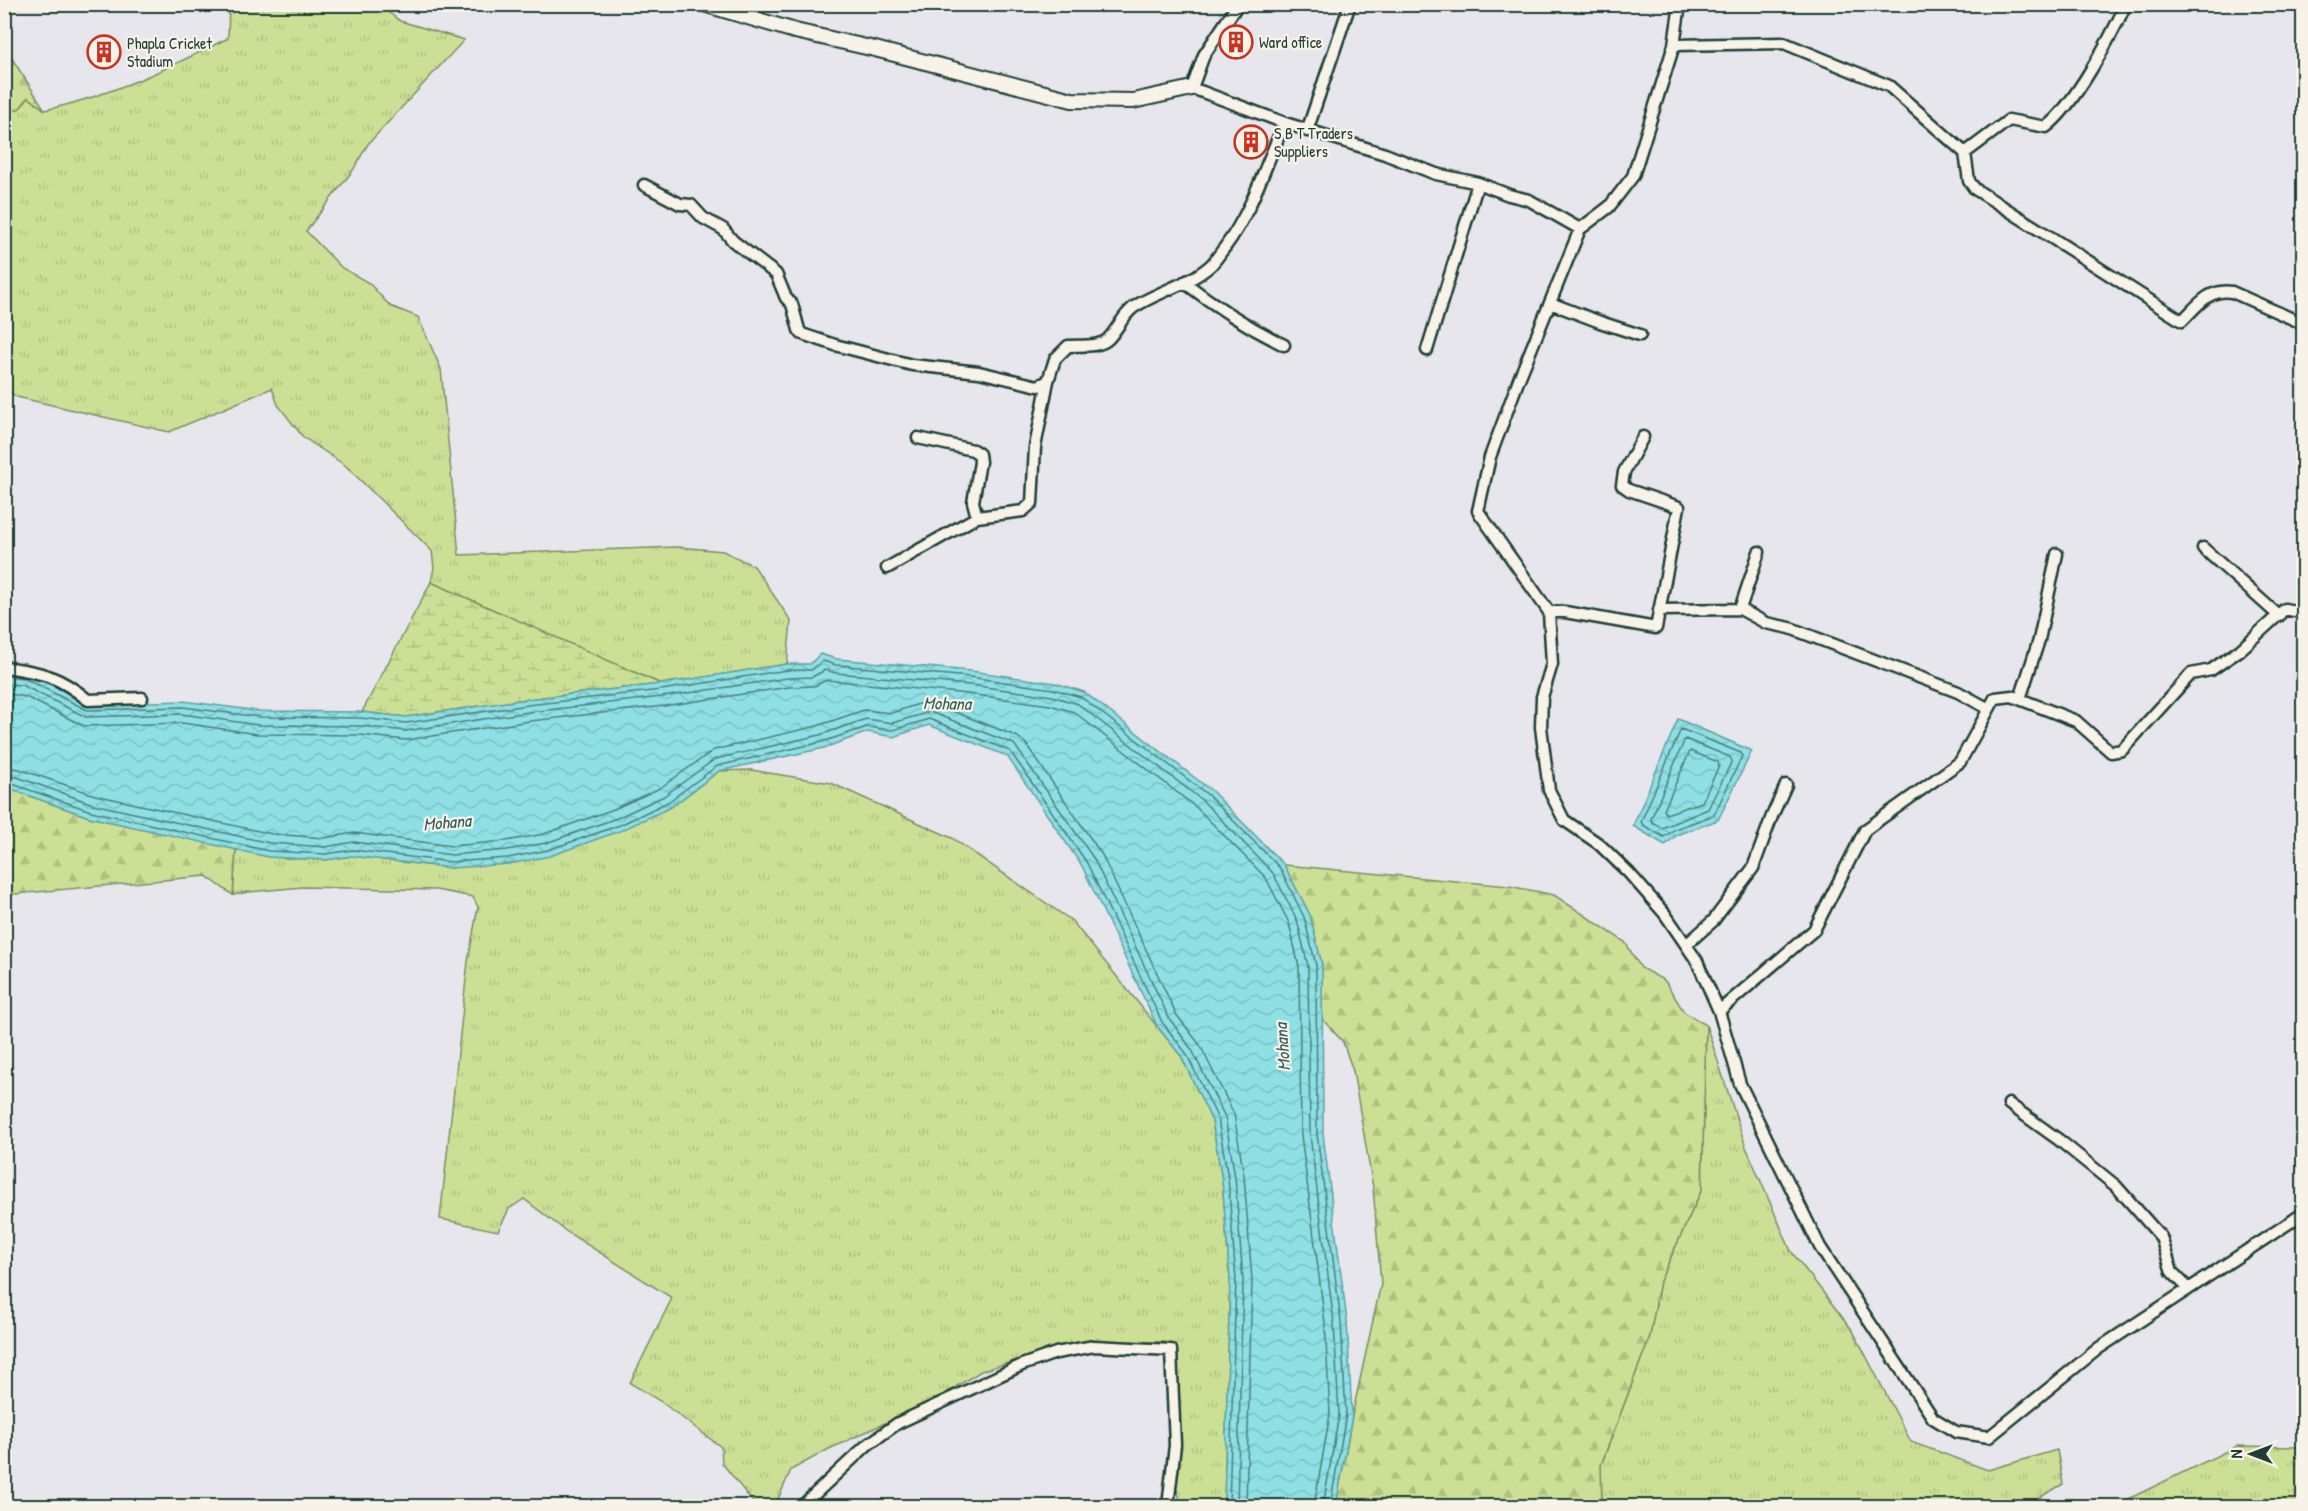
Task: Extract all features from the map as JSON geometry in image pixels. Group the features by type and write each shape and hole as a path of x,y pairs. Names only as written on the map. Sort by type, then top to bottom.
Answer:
{"main road":[{"path":"704,4 795,31 875,49 1072,100 1132,101 1192,88"}],"street":[{"path":"1238,4 1204,55 1192,88 1307,131 1385,154 1436,174 1478,183 1529,200 1580,229"},
{"path":"1307,131 1350,4"},
{"path":"1680,4 1674,45 1633,176 1609,207 1580,229 1490,457 1478,511 1549,612 1552,664 1542,697 1541,727 1549,790 1564,820 1599,844 1629,873 1665,914 1697,961 1719,1011 1740,1084 1820,1247 1933,1418 1956,1432 1989,1437 2099,1347 2304,1213"},
{"path":"1965,153 2009,120 2046,127 2054,121 2074,96 2126,4"},
{"path":"1674,45 1784,43 1889,86 1965,153 1969,181 1975,189 2182,321 2202,300 2220,290 2232,291 2304,324"},
{"path":"887,568 977,517 1023,511 1032,503 1035,447 1048,381 1055,359 1068,346 1095,345 1107,340 1122,317 1132,308 1184,282 1211,265 1238,230 1257,194 1285,123"},
{"path":"1427,350 1478,183"},
{"path":"644,185 680,204 691,205 703,218 723,229 733,241 776,274 786,298 792,304 802,334 912,365 979,372 1038,386 1048,381"},
{"path":"1184,282 1247,327 1284,345"},
{"path":"1550,303 1640,335"},
{"path":"1549,612 1565,612 1656,628 1679,507 1629,490 1622,485 1624,472 1643,437"},
{"path":"918,438 974,450 979,454 980,462 974,502 977,517"},
{"path":"2203,548 2279,616"},
{"path":"1740,609 1759,552"},
{"path":"2020,699 2039,640 2057,554"},
{"path":"1659,610 1740,609 1766,623 1790,628 1958,692 1989,709"},
{"path":"1719,1011 1814,930 1865,830 1960,762 1995,698 2012,696 2076,721 2110,752 2122,750 2191,674 2211,670 2240,650 2285,609 2304,613"},
{"path":"4,667 37,671 69,684 88,700 142,698"},
{"path":"1686,945 1713,921 1754,868 1785,785"},
{"path":"2008,1104 2059,1140 2116,1186 2161,1237 2172,1272 2188,1288"},
{"path":"802,1506 866,1446 898,1423 1022,1365 1056,1353 1094,1346 1171,1350 1175,1445 1172,1488 1168,1506"},
{"path":"1172,1488 1176,1493 1177,1506"}],"green space":[{"path":"229,5 379,5 400,21 464,40 368,144 353,170 306,231 342,268 369,283 390,306 418,317 441,369 459,555 678,547 723,551 754,566 791,621 787,664 661,684 431,582 434,568 432,551 346,466 303,437 278,405 272,388 169,432 17,397 5,389 4,117 21,107 28,97 45,110 69,104 139,80 206,49 228,38"},
{"path":"4,46 45,110 28,97 21,107 5,117"},
{"path":"431,582 661,684 527,699 406,717 362,712"},
{"path":"751,770 831,783 952,838 1072,921 1181,1056 1212,1121 1222,1179 1230,1280 1224,1506 1182,1506 1175,1484 1174,1351 1166,1342 1105,1342 1054,1349 981,1371 935,1400 829,1449 791,1470 778,1499 778,1506 756,1506 722,1463 721,1447 660,1401 630,1383 672,1298 567,1232 524,1199 509,1209 498,1231 440,1219 468,961 478,907 473,897 436,890 303,887 233,895 236,849 269,857 325,860 352,856 451,868 671,807 719,771"},
{"path":"5,789 89,817 236,849 233,895 206,876 5,895"},
{"path":"1284,865 1509,886 1554,895 1625,942 1641,968 1665,981 1684,1012 1706,1025 1702,1189 1660,1281 1650,1336 1601,1465 1602,1506 1336,1506 1352,1416 1381,1284 1373,1187 1353,1071 1343,1042 1322,1019 1322,965 1310,915"},
{"path":"1706,1025 1746,1147 1791,1251 1853,1331 1911,1442 1988,1470 2057,1450 2063,1484 2025,1506 1602,1506 1601,1465 1650,1336 1660,1281 1702,1189"},
{"path":"2237,1446 2303,1447 2303,1506 2114,1506"}],"water":[{"name":"Mohana","path":"820,654 837,659 971,671 1055,683 1084,692 1212,791 1284,865 1310,915 1322,965 1323,1134 1347,1321 1352,1416 1336,1506 1224,1506 1230,1280 1222,1179 1212,1121 1181,1056 1157,1026 1082,866 1007,756 929,725 893,737 868,732 824,748 719,771 671,807 622,830 550,856 509,864 451,868 352,856 325,860 269,857 89,817 5,789 4,671 36,676 87,704 183,701 259,711 361,712 406,717 527,699 661,684 787,664 810,664"},
{"path":"1678,719 1752,751 1718,820 1677,835 1665,845 1633,826"}],"place":[{"name":"Ward office","path":"1236,42"},
{"name":"Phapla Cricket Stadium","path":"104,52"},
{"name":"S B T Traders Suppliers","path":"1251,142"}]}
